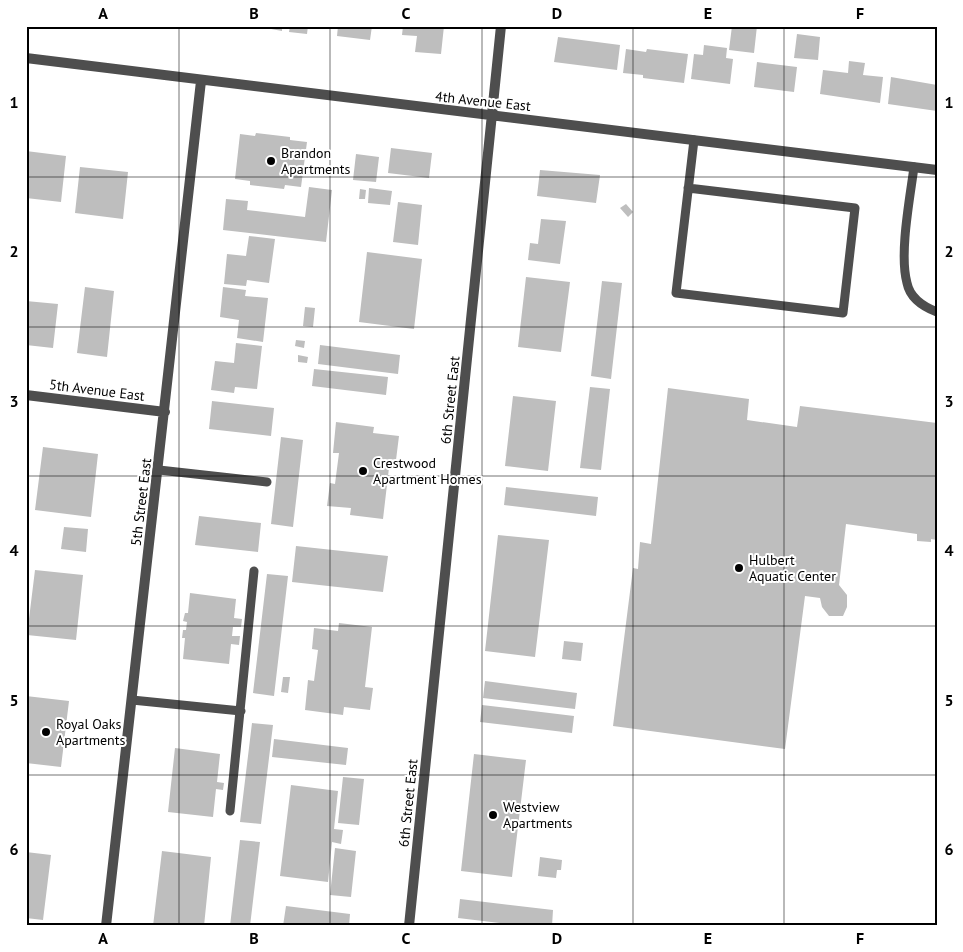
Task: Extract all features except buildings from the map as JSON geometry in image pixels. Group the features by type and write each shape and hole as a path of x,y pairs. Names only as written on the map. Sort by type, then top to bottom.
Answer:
{"street":[{"name":"6th Street East","path":"409,926 501,26"},
{"name":"4th Avenue East","path":"26,58 937,170"},
{"name":"5th Street East","path":"106,926 201,81"},
{"name":"5th Avenue East","path":"26,395 165,412"}],"lane":[{"path":"688,188 856,208 843,313 676,293 688,188 694,140"},
{"path":"914,167 904,266 907,285 915,298 927,308 937,312"},
{"path":"158,470 267,482"},
{"path":"230,811 254,571"},
{"path":"132,700 241,711"}],"place":[{"name":"Brandon Apartments","path":"271,161"},
{"name":"Crestwood Apartment Homes","path":"363,471"},
{"name":"Hulbert Aquatic Center","path":"739,568"},
{"name":"Royal Oaks Apartments","path":"46,732"},
{"name":"Westview Apartments","path":"493,815"}]}
